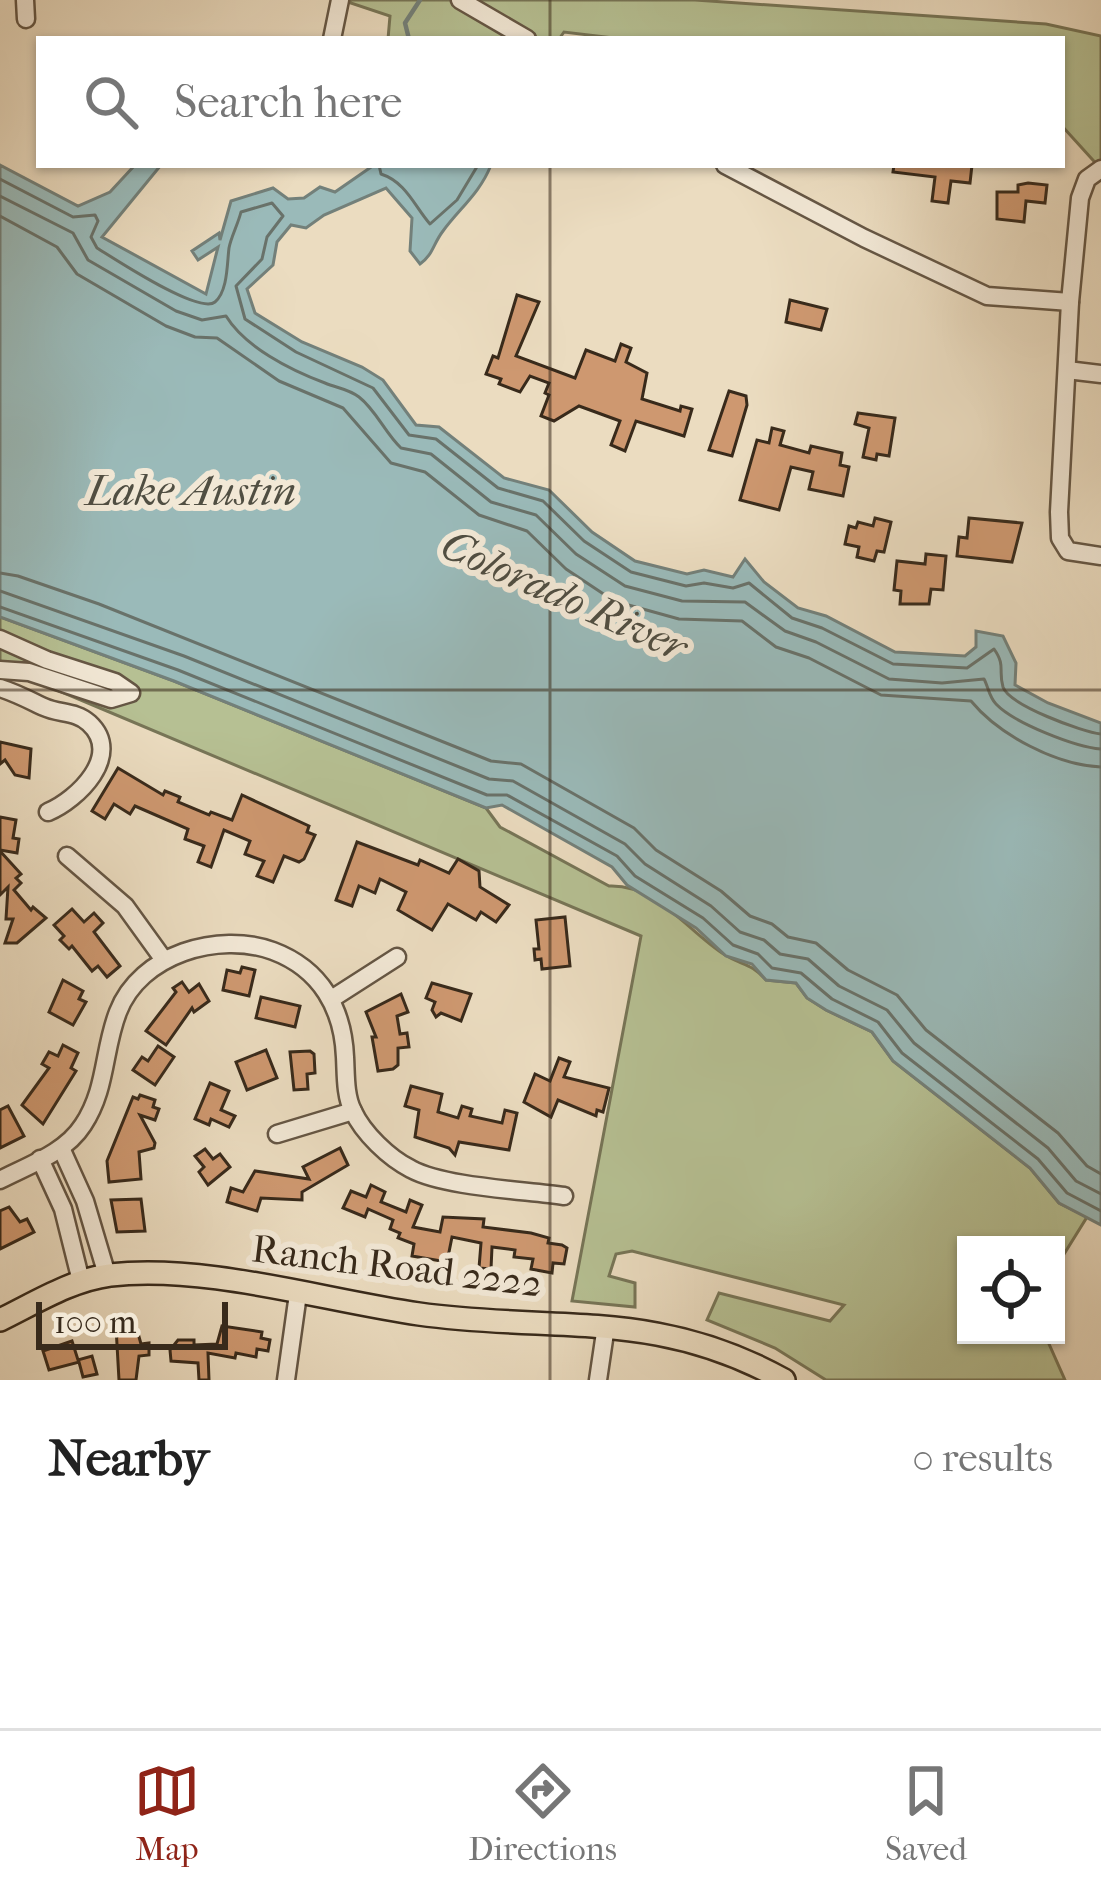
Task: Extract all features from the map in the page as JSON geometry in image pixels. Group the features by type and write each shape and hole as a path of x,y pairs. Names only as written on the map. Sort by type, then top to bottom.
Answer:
{"main road":[{"name":"Ranch Road 2222","path":"0,1320 81,1281 107,1275 193,1276 424,1315 606,1326 682,1336 741,1356 784,1380"}],"street":[{"path":"333,36 340,0"},
{"path":"460,0 522,36"},
{"path":"731,168 987,296 1070,302"},
{"path":"1101,169 1087,179 1080,198 1070,302 1060,525 1060,538 1068,551 1101,556"},
{"path":"1067,370 1101,374"},
{"path":"0,639 115,682 131,693 112,699 29,672 0,670"},
{"path":"0,688 49,710 74,714 94,728 99,738 98,764 84,789 68,804 48,812"},
{"path":"67,856 125,906 164,960"},
{"path":"0,1180 61,1148 80,1130 96,1102 118,1011 127,994 164,960 194,949 251,945 297,962 333,998 344,1033 352,1111 388,1154 428,1177 564,1196"},
{"path":"333,998 397,957"},
{"path":"277,1134 352,1111"},
{"path":"61,1148 85,1201 107,1275"},
{"path":"40,1159 63,1209 81,1281"},
{"path":"286,1380 298,1294"},
{"path":"598,1380 606,1326"}],"green space":[{"path":"342,0 695,0 1046,24 1101,36 1101,169 1065,129 1065,36 597,36 564,32 561,36 388,36 390,16"},
{"path":"0,617 174,681 486,808 500,827 609,886 626,887 657,901 711,945 766,980 796,983 807,998 872,1032 893,1061 1030,1168 1059,1203 1087,1217 1065,1252 1065,1236 957,1236 957,1344 1049,1344 1065,1380 826,1380 775,1348 707,1320 719,1293 830,1321 844,1305 632,1251 616,1254 609,1276 635,1283 635,1307 572,1301 641,936 0,666"}],"water":[{"name":"Lake Austin","path":"0,165 78,206 110,192 132,168 159,168 102,237 206,294 218,247 198,260 192,251 219,233 220,240 231,201 273,188 288,199 304,198 320,187 335,192 370,168 490,168 420,264 410,251 412,218 386,188 306,228 291,225 277,242 273,265 247,289 255,313 302,342 383,380 416,425 439,427 504,478 549,490 592,532 635,561 687,574 704,570 733,577 745,559 764,582 798,608 826,616 895,652 965,656 976,647 976,631 1003,636 1016,663 1015,685 1101,723 1101,1225 1059,1203 1030,1168 893,1061 872,1032 807,998 796,983 766,980 752,964 726,956 696,928 627,885 612,867 502,805 486,808 174,681 0,617"}],"building":[{"path":"894,168 972,168 970,183 951,181 948,203 932,201 935,177 893,172"},
{"path":"1018,185 1047,185 1045,203 1026,201 1024,222 997,219 997,192 1018,192"},
{"path":"517,295 539,302 516,356 575,378 586,350 615,361 621,344 631,348 626,362 647,373 642,399 680,411 681,406 692,409 684,436 636,421 625,451 611,445 620,421 579,406 554,421 541,416 549,383 530,376 520,392 486,374 493,356 498,358"},
{"path":"790,300 827,309 821,330 786,322"},
{"path":"729,391 746,396 747,405 732,456 709,450"},
{"path":"858,413 895,418 889,456 863,457 869,428 855,424"},
{"path":"772,428 784,431 780,445 809,453 811,446 842,453 840,465 849,467 843,496 809,489 813,472 791,467 779,510 740,500 757,440 769,443"},
{"path":"875,518 891,522 884,552 877,551 874,561 857,557 859,547 845,544 849,526 856,528 858,522 873,526"},
{"path":"969,518 1022,523 1012,562 957,556 959,537 967,538"},
{"path":"926,554 946,556 943,590 931,589 929,604 900,604 901,591 894,590 897,561 925,564"},
{"path":"0,742 31,749 29,778 15,775 5,760 0,764"},
{"path":"118,768 209,815 232,820 242,795 309,826 307,832 315,835 304,859 299,862 284,856 273,882 257,876 264,861 245,854 250,841 224,830 211,867 198,862 204,846 185,839 188,829 135,806 130,814 114,804 105,819 92,811"},
{"path":"0,817 16,820 17,853 0,850"},
{"path":"357,842 449,873 458,859 479,871 480,887 509,905 496,922 481,912 476,920 448,904 432,930 398,910 406,892 380,879 375,893 359,886 352,906 336,900"},
{"path":"0,851 21,874 16,878 21,883 14,890 31,910 46,918 17,943 5,943 13,919 6,919 8,887 0,895"},
{"path":"72,909 84,922 94,913 103,923 94,932 120,966 107,977 98,966 92,971 72,946 69,949 60,940 64,936 54,925"},
{"path":"565,917 570,966 542,969 541,959 535,960 534,949 539,949 536,920"},
{"path":"242,967 255,970 249,996 223,990 227,970 240,973"},
{"path":"63,980 83,991 79,999 86,1002 73,1025 49,1012"},
{"path":"182,982 189,992 199,984 209,1001 194,1012 192,1008 166,1045 146,1031 176,992 173,988"},
{"path":"432,983 471,994 461,1021 441,1013 436,1017 435,1002 426,998"},
{"path":"401,994 408,1012 397,1016 400,1034 407,1033 409,1047 398,1048 398,1065 393,1069 378,1071 372,1037 376,1037 366,1012"},
{"path":"261,997 300,1006 295,1027 256,1018"},
{"path":"63,1045 78,1053 71,1068 76,1071 43,1124 22,1105 49,1068 42,1064 49,1052 58,1056"},
{"path":"158,1046 174,1057 155,1085 133,1070 142,1057 148,1061"},
{"path":"266,1050 277,1078 247,1090 236,1062"},
{"path":"310,1051 315,1073 307,1074 308,1089 294,1090 290,1052"},
{"path":"559,1058 570,1062 564,1077 609,1088 603,1112 597,1110 596,1116 558,1100 551,1117 524,1102 535,1074 550,1081"},
{"path":"210,1083 229,1091 221,1110 235,1116 229,1127 211,1119 209,1125 195,1119"},
{"path":"411,1086 442,1094 438,1112 458,1118 462,1106 472,1109 470,1116 502,1123 505,1110 517,1113 509,1150 459,1142 455,1155 449,1148 415,1137 419,1110 405,1106"},
{"path":"133,1097 155,1100 153,1107 159,1109 155,1120 140,1115 154,1148 139,1152 141,1179 109,1182 107,1161"},
{"path":"8,1106 24,1136 0,1148 0,1110"},
{"path":"340,1148 348,1165 302,1192 302,1200 261,1198 257,1211 227,1202 231,1188 243,1192 255,1171 309,1179 303,1167"},
{"path":"205,1149 213,1159 220,1154 230,1167 208,1185 199,1172 204,1167 195,1156"},
{"path":"371,1185 385,1192 381,1202 406,1212 410,1200 422,1205 413,1227 440,1232 443,1217 484,1219 483,1227 531,1233 562,1245 567,1248 564,1264 553,1263 552,1273 531,1269 533,1259 492,1247 491,1269 479,1268 481,1243 452,1237 447,1262 412,1256 414,1244 390,1229 393,1220 368,1209 365,1217 343,1208 351,1191 366,1197"},
{"path":"141,1199 145,1231 117,1232 111,1200"},
{"path":"9,1207 20,1222 27,1219 34,1232 0,1249 0,1211"},
{"path":"136,1326 141,1344 149,1343 149,1355 139,1356 136,1380 119,1380 116,1327"},
{"path":"222,1326 262,1332 261,1338 270,1340 268,1351 257,1349 256,1357 236,1353 235,1358 208,1353 209,1380 199,1380 198,1363 171,1361 170,1350 178,1340 217,1344"},
{"path":"72,1341 78,1360 92,1356 97,1374 83,1377 79,1362 49,1370 43,1351"}],"waterway":[{"path":"408,36 405,23 420,0"}],"water label":[{"name":"Colorado River","path":"564,596"}]}
